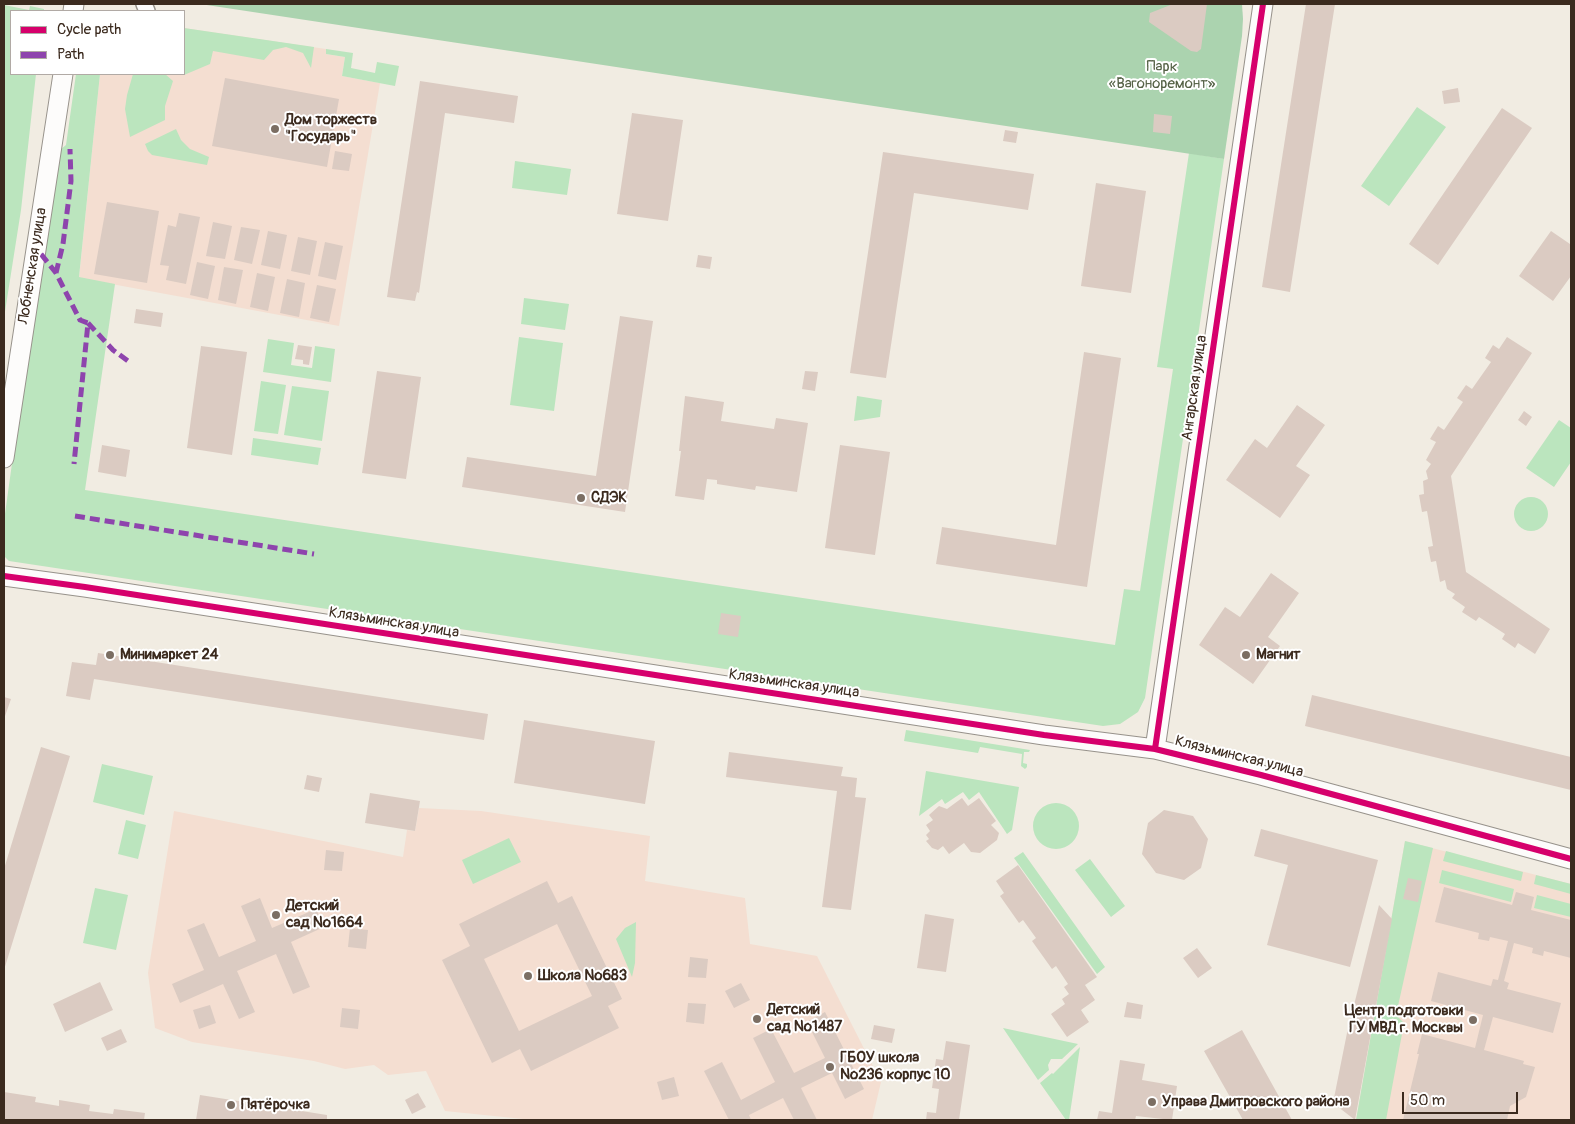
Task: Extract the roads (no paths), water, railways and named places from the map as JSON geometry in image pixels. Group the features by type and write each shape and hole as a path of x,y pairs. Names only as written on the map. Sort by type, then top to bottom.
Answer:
{"street":[{"name":"Ангарская улица","path":"1256,4 1259,31"},
{"name":"Ангарская улица","path":"1155,748 1263,4"},
{"name":"Лобненская улица","path":"4,458 63,75"},
{"name":"Клязьминская улица","path":"4,576 1044,735 1155,748 1571,859"}],"place":[{"name":"Дом торжеств \"Государь\"","path":"275,129"},
{"name":"СДЭК","path":"581,498"},
{"name":"Минимаркет 24","path":"110,655"},
{"name":"Магнит","path":"1246,655"},
{"name":"Детский сад №1664","path":"276,915"},
{"name":"Школа №683","path":"528,976"},
{"name":"Детский сад №1487","path":"757,1019"},
{"name":"Центр подготовки ГУ МВД г. Москвы","path":"1473,1020"},
{"name":"ГБОУ школа №236 корпус 10","path":"830,1067"},
{"name":"Управа Дмитровского района","path":"1152,1102"},
{"name":"Пятёрочка","path":"231,1105"}],"park label":[{"name":"Парк «Вагоноремонт»","path":"1162,76"}]}
